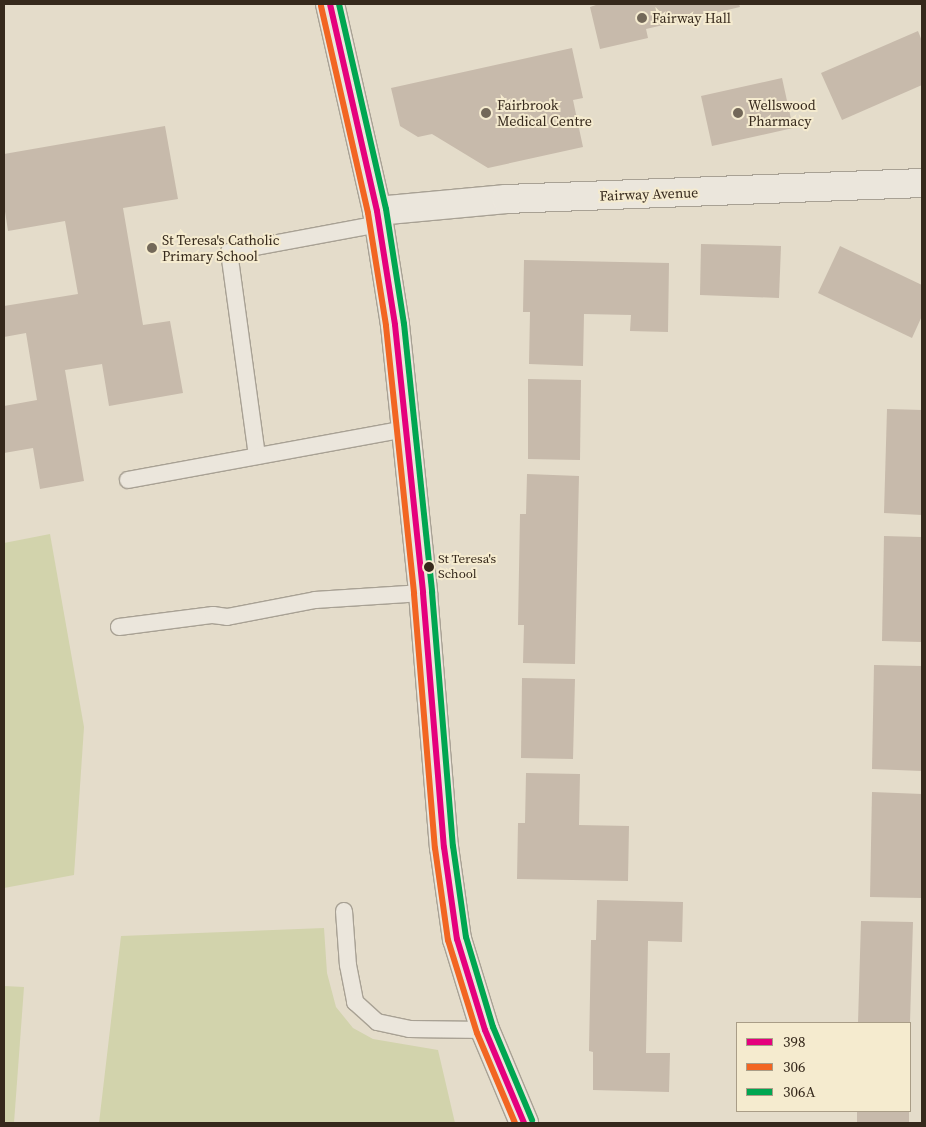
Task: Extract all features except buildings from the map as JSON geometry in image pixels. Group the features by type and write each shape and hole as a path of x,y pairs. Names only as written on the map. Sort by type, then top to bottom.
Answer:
{"street":[{"path":"330,4 378,217 395,325 423,593 444,847 457,939 485,1030 524,1123"},
{"name":"Fairway Avenue","path":"378,217 506,199 922,183"}],"lane":[{"path":"256,456 229,252 378,217"},
{"path":"128,480 406,428"},
{"path":"119,627 213,615 228,617 315,600 423,593"},
{"path":"344,911 348,965 355,1002 377,1022 408,1029 485,1030"}],"green space":[{"path":"50,534 84,727 74,875 4,888 4,543"},
{"path":"324,928 327,973 336,1007 353,1028 373,1039 438,1050 455,1123 99,1123 121,936"},
{"path":"4,986 24,987 14,1123 4,1123"}],"transit line":[{"name":"398","path":"330,4 377,211 395,325 423,593 444,847 457,939 485,1030 524,1123"},
{"name":"306A","path":"339,4 386,209 404,324 432,592 453,846 466,937 493,1027 532,1120"},
{"name":"306","path":"321,6 368,213 386,326 414,594 435,848 448,940 477,1033 515,1123"}],"place":[{"name":"Fairway Hall","path":"642,18"},
{"name":"Fairbrook Medical Centre","path":"486,113"},
{"name":"Wellswood Pharmacy","path":"738,113"},
{"name":"St Teresa's Catholic Primary School","path":"152,248"},
{"name":"St Teresa's School","path":"429,567"}]}
